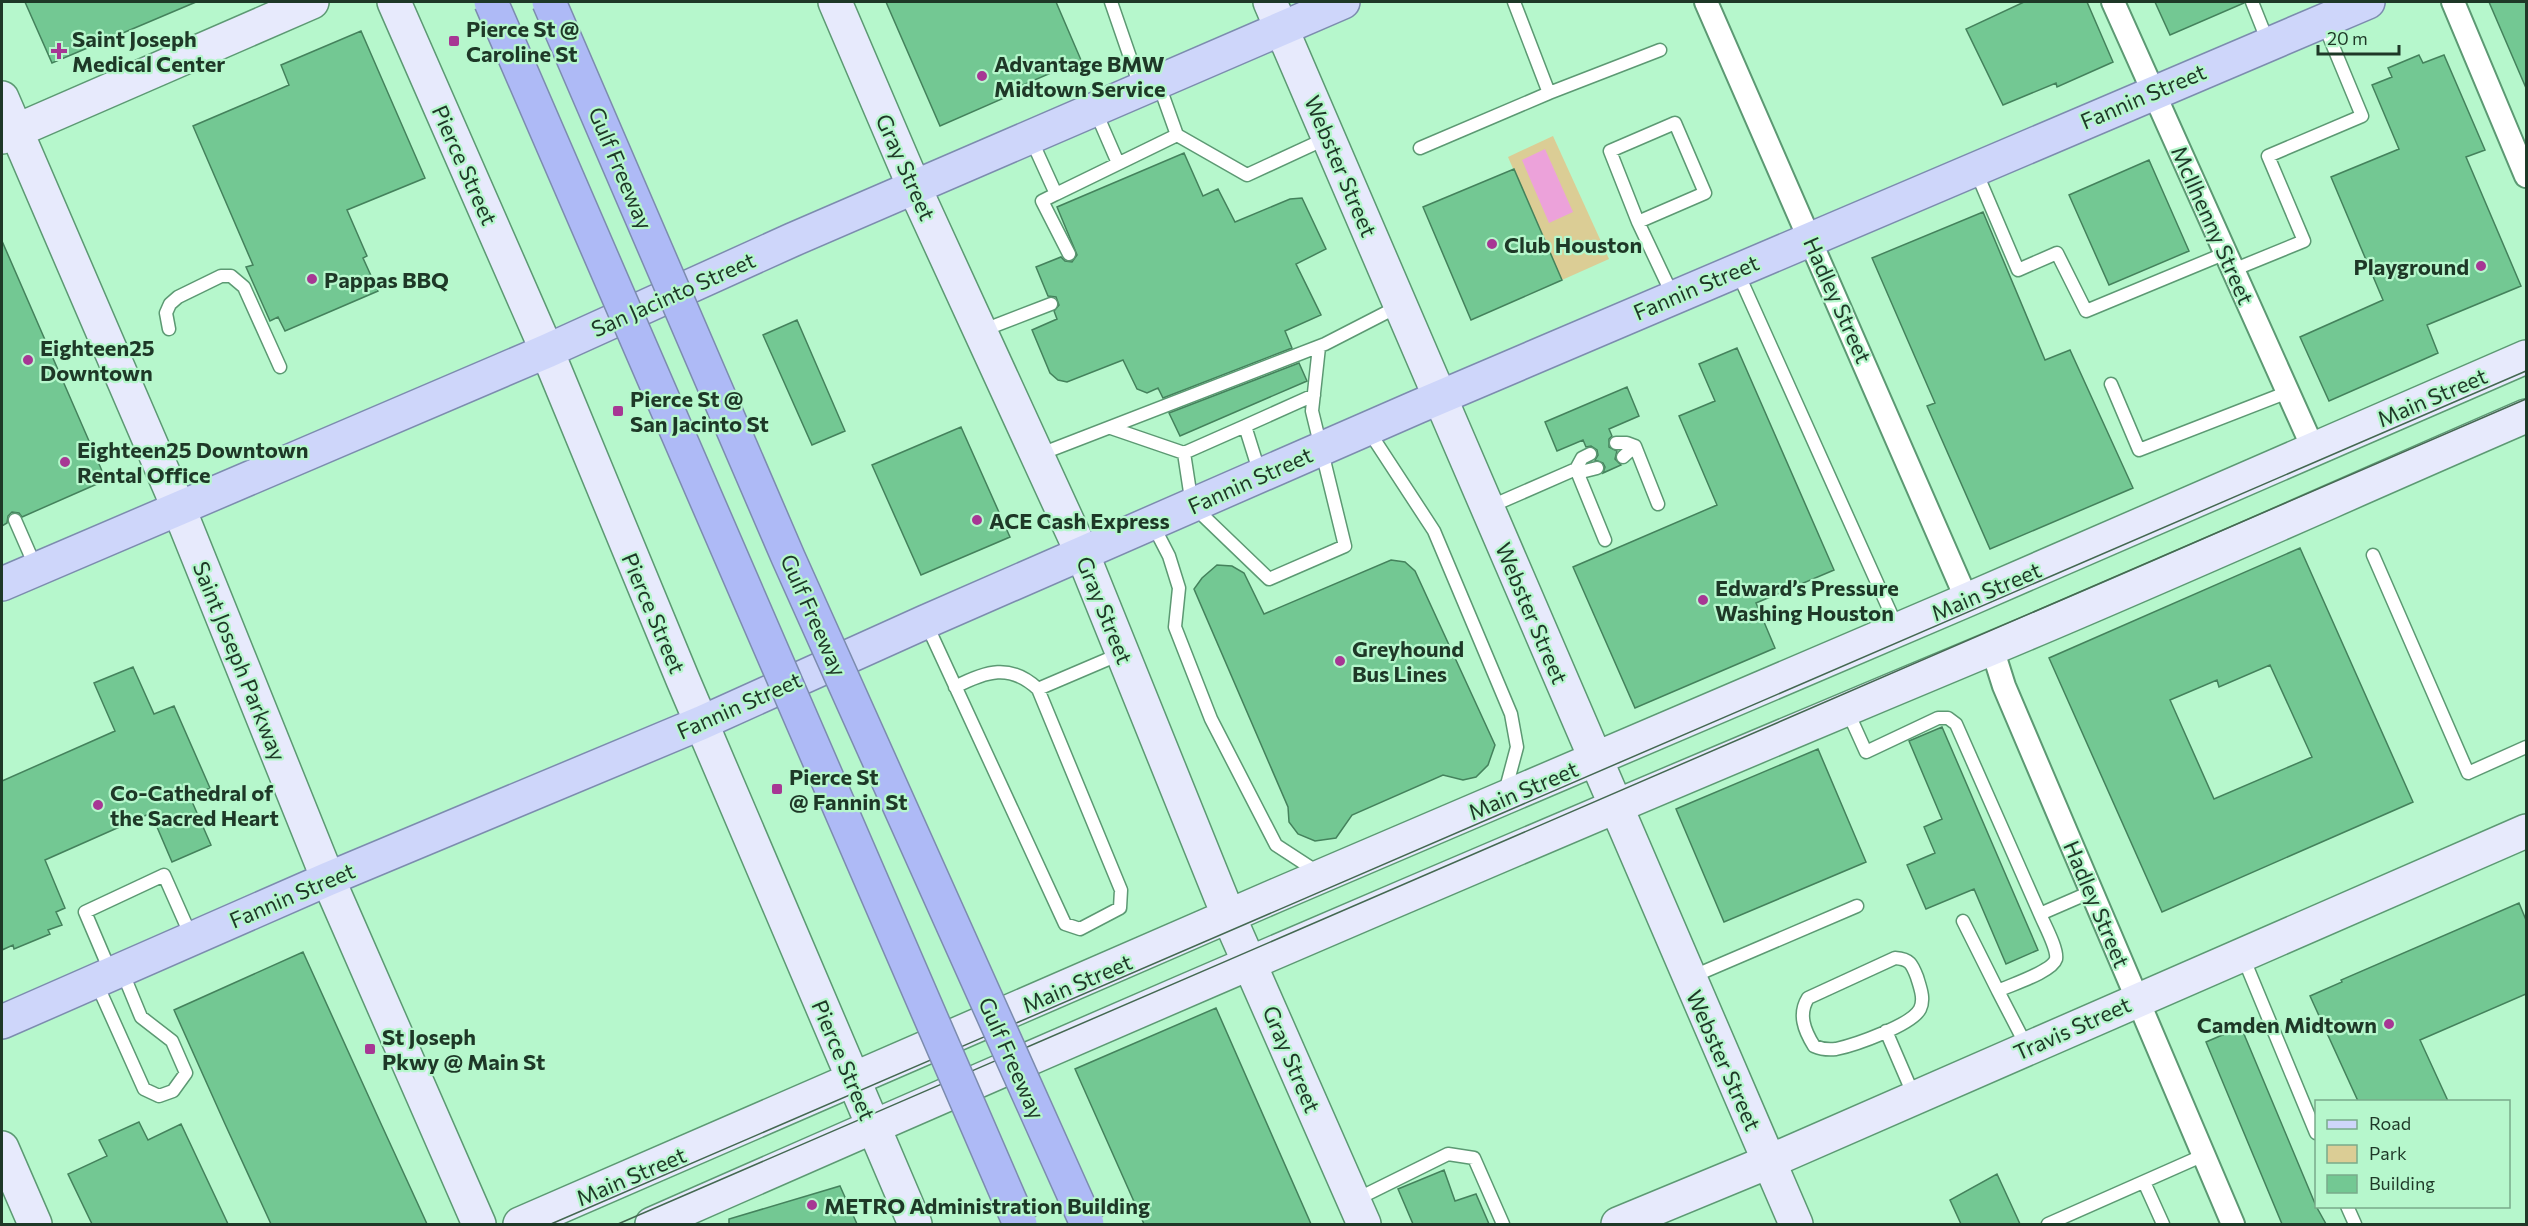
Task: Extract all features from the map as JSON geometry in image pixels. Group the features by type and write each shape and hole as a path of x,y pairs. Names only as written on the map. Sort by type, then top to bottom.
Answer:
{"highway":[{"path":"491,2 1020,1224"},
{"name":"Gulf Freeway","path":"549,2 793,567 1087,1224"}],"main road":[{"path":"9,134 312,2"},
{"name":"Pierce Street","path":"394,2 547,351 701,723 915,1224"},
{"name":"Gray Street","path":"835,2 915,189 1082,553 1229,917 1359,1213"},
{"name":"San Jacinto Street","path":"2,584 547,351 792,240 1150,86 1276,15 1343,2"},
{"name":"Fannin Street","path":"2,1022 327,879 701,723 925,622 1441,396 2368,2"},
{"name":"Webster Street","path":"1276,15 1441,396 1593,759 1796,1224"},
{"name":"Saint Joseph Parkway","path":"2,98 9,134 179,509 327,879 479,1224"},
{"name":"Main Street","path":"520,1224 2526,357"},
{"path":"652,1224 1250,962 1615,809 1845,708 1992,648 2526,416"},
{"name":"Travis Street","path":"1618,1224 1768,1162 2526,831"},
{"path":"2,1148 35,1224"}],"street":[{"name":"Hadley Street","path":"1707,2 1967,600"},
{"name":"McIlhenny Street","path":"2113,2 2313,448"},
{"path":"2453,2 2526,176"},
{"name":"Hadley Street","path":"1992,648 2004,686 2234,1224"}],"lane":[{"path":"1111,2 1150,86 1177,135 1247,175 1329,137"},
{"path":"1514,2 1549,93"},
{"path":"2252,2 2269,43"},
{"path":"1974,168 2018,270 2057,253 2086,311 2229,261 2304,241 2268,156 2362,117 2322,21"},
{"path":"1420,148 1549,93 1660,50"},
{"path":"1095,110 1118,163"},
{"path":"1638,222 1705,193 1675,123 1610,151 1638,222 1673,297"},
{"path":"1069,254 1042,201 1177,135"},
{"path":"1030,138 1056,194"},
{"path":"1737,269 1897,628"},
{"path":"169,329 166,313 170,304 178,297 221,276 231,276 244,287 280,367"},
{"path":"980,331 1051,303"},
{"path":"1037,455 1319,347 1402,305"},
{"path":"1184,453 1192,505 1269,579 1345,546 1312,411 1319,347"},
{"path":"2111,384 2139,450 2288,392"},
{"path":"1111,428 1184,453 1314,396"},
{"path":"1245,426 1261,475"},
{"path":"1367,429 1434,531 1511,714 1517,747 1504,798"},
{"path":"1616,443 1635,446 1658,504"},
{"path":"1623,458 1635,446"},
{"path":"1576,469 1582,458 1590,454"},
{"path":"1488,507 1576,469 1585,471 1597,468"},
{"path":"1576,469 1605,540"},
{"path":"15,520 36,569"},
{"path":"1152,522 1169,556 1179,588 1175,627 1211,719 1276,845 1323,876"},
{"path":"2373,555 2468,773 2526,747"},
{"path":"925,622 955,687 1065,924 1080,929 1120,908 1121,890 1038,689 1025,677 998,671 978,675 955,687"},
{"path":"1038,689 1122,653"},
{"path":"1845,708 1866,752 1938,718 1948,718 1956,724 2055,950 2056,959 2050,968 1998,991"},
{"path":"109,975 141,1017 172,1041 186,1073 173,1090 166,1094 159,1096 144,1089 109,975 85,912 164,875 192,938"},
{"path":"2040,914 2093,891"},
{"path":"1688,978 1857,906"},
{"path":"1962,921 2027,1048"},
{"path":"2242,954 2315,1131"},
{"path":"1895,958 1905,958 1912,963 1922,991 1922,1006 1915,1016 1886,1031 1837,1048 1822,1050 1814,1046 1810,1039 1801,1016 1803,1006 1808,998 1817,992 1895,958"},
{"path":"1886,1031 1914,1098"},
{"path":"1359,1213 1448,1154 1474,1158 1503,1224"},
{"path":"2048,1224 2204,1155"},
{"path":"2144,1182 2163,1224"},
{"path":"2348,1208 2355,1224"}],"green space":[{"path":"1553,136 1609,259 1562,280 1508,157"}],"shaded area":[{"path":"1545,149 1573,212 1549,223 1522,160"}],"building":[{"path":"25,2 196,2 52,63"},
{"name":"Advantage BMW Midtown Service","path":"886,2 1056,2 1081,60 1009,91 1011,95 940,126"},
{"path":"2024,2 2087,2 2113,62 2057,87 2056,83 2003,105 1966,29"},
{"path":"2155,2 2244,2 2244,3 2170,35"},
{"path":"2489,2 2526,2 2526,88"},
{"path":"361,31 425,178 347,210 367,256 363,258 378,291 285,331 278,317 270,321 246,267 253,265 193,126 289,85 281,65"},
{"path":"2419,55 2423,63 2444,55 2485,150 2466,157 2521,286 2427,325 2438,353 2329,401 2300,337 2383,300 2331,177 2399,149 2372,85 2392,77 2388,68"},
{"path":"1184,153 1203,196 1218,189 1235,222 1290,199 1302,198 1326,249 1296,264 1321,315 1285,331 1292,348 1163,398 1158,388 1147,393 1137,389 1123,360 1067,382 1058,380 1050,373 1032,330 1057,319 1054,311 1059,305 1056,297 1048,296 1036,267 1061,257 1065,261 1072,262 1077,255 1057,207"},
{"path":"2149,160 2189,251 2109,285 2069,195"},
{"name":"Club Houston","path":"1514,169 1562,280 1471,320 1423,207"},
{"path":"1983,212 2045,360 2070,350 2133,488 1990,549 1927,406 1935,403 1872,258"},
{"name":"Eighteen25 Downtown","path":"2,241 106,480 22,517 19,513 12,512 8,516 7,523 2,526"},
{"path":"797,320 845,431 812,445 763,335"},
{"path":"1737,348 1834,570 1756,603 1775,648 1635,708 1573,567 1717,505 1679,416 1715,401 1699,364"},
{"path":"1299,363 1307,381 1180,436 1169,413"},
{"path":"1627,387 1639,416 1609,429 1612,436 1609,439 1609,447 1617,451 1615,459 1621,465 1603,473 1605,467 1603,463 1595,460 1598,455 1597,450 1591,446 1586,447 1583,440 1557,451 1545,422"},
{"path":"961,427 1010,537 921,575 872,465"},
{"path":"2300,548 2413,802 2162,912 2049,658","holes":["2270,665 2312,757 2214,799 2170,700 2217,680 2219,687"]},
{"name":"Greyhound Bus Lines","path":"1391,560 1405,562 1415,571 1495,745 1488,765 1476,777 1463,780 1443,775 1352,815 1336,838 1315,841 1298,834 1289,822 1288,807 1194,589 1202,578 1217,565 1232,566 1244,573 1264,614"},
{"name":"Co-Cathedral of the Sacred Heart","path":"133,667 154,714 174,706 210,788 190,797 211,845 172,862 151,813 45,860 65,908 56,912 62,925 48,930 50,934 14,949 13,945 2,950 2,781 115,731 94,683"},
{"path":"1942,727 2038,950 2006,964 1974,889 1926,909 1907,865 1935,853 1924,827 1942,819 1909,741"},
{"path":"1818,749 1866,862 1724,922 1676,809"},
{"name":"Camden Midtown","path":"2519,903 2526,920 2526,994 2420,1040 2448,1100 2358,1100 2310,996 2342,982 2341,980"},
{"path":"303,952 427,1224 271,1224 225,1124 174,1010"},
{"path":"1216,1008 1311,1224 1144,1224 1075,1069"},
{"path":"2241,1027 2315,1208 2326,1224 2282,1224 2206,1042"},
{"path":"139,1122 148,1140 181,1124 228,1224 92,1224 68,1174 107,1156 99,1140"},
{"path":"1444,1170 1455,1201 1476,1194 1489,1224 1413,1224 1398,1189"},
{"path":"1997,1174 2020,1224 1961,1224 1950,1200"},
{"name":"METRO Administration Building","path":"840,1186 857,1224 729,1224 729,1219"}],"tram line":[{"path":"551,1224 2526,371"},
{"path":"618,1224 2526,399"}],"place":[{"name":"Pierce St @ Caroline St","path":"454,41"},
{"name":"Saint Joseph Medical Center","path":"59,51"},
{"name":"Advantage BMW Midtown Service","path":"982,76"},
{"name":"Club Houston","path":"1492,244"},
{"name":"Playground","path":"2481,266"},
{"name":"Pappas BBQ","path":"312,279"},
{"name":"Eighteen25 Downtown","path":"28,360"},
{"name":"Pierce St @ San Jacinto St","path":"618,411"},
{"name":"Eighteen25 Downtown Rental Office","path":"65,462"},
{"name":"ACE Cash Express","path":"977,520"},
{"name":"Edward’s Pressure Washing Houston","path":"1703,600"},
{"name":"Greyhound Bus Lines","path":"1340,661"},
{"name":"Pierce St @ Fannin St","path":"777,789"},
{"name":"Co-Cathedral of the Sacred Heart","path":"98,805"},
{"name":"Camden Midtown","path":"2389,1024"},
{"name":"St Joseph Pkwy @ Main St","path":"370,1049"},
{"name":"METRO Administration Building","path":"812,1205"}]}
